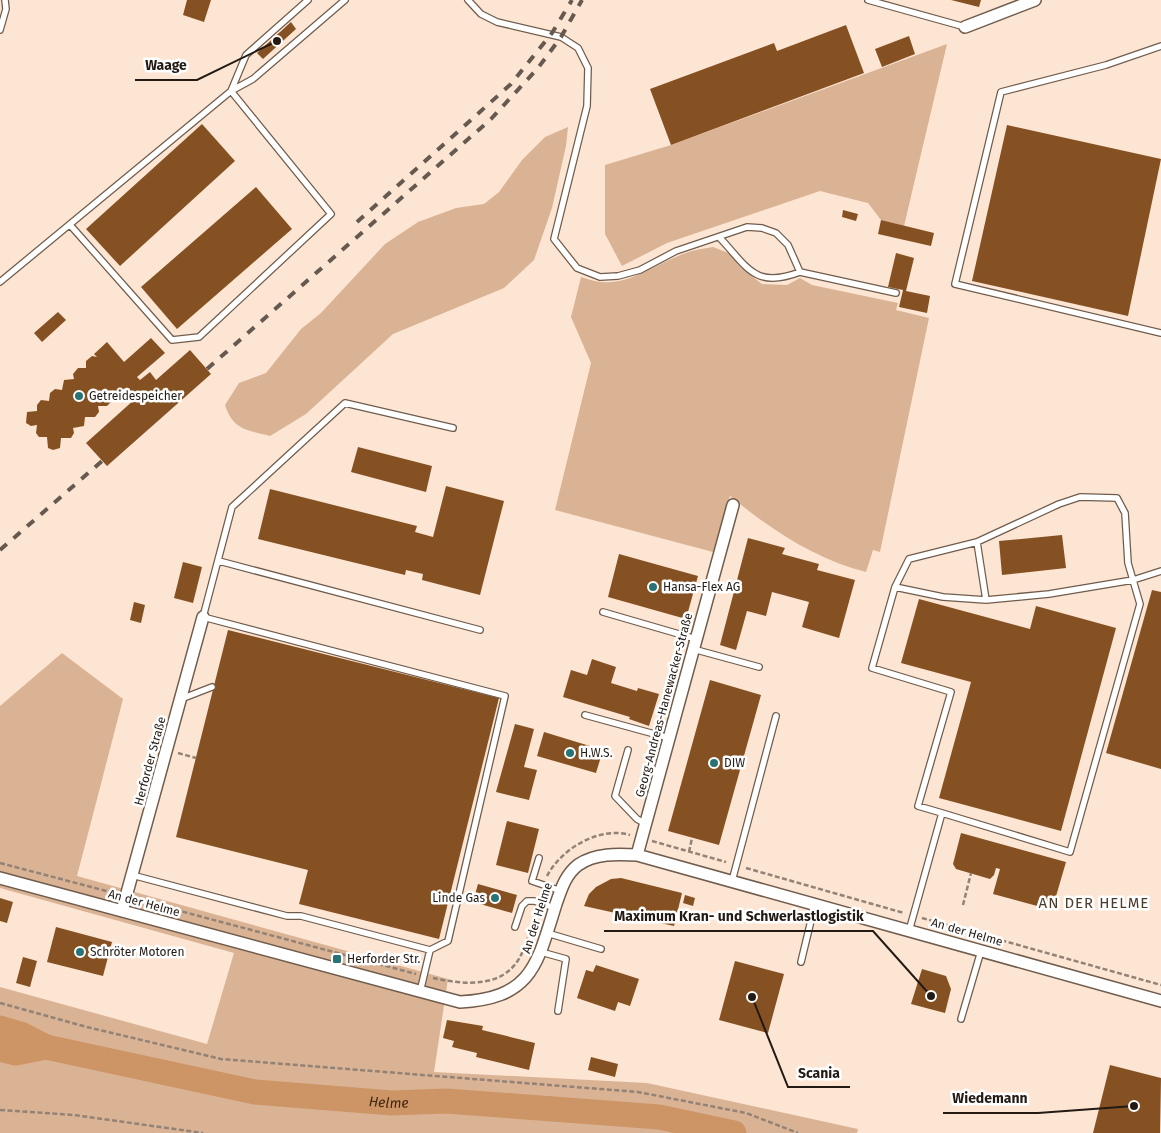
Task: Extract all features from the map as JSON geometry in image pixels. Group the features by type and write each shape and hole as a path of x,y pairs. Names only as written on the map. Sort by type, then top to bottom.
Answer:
{"street":[{"path":"965,27 1034,0"},
{"name":"Georg-Andreas-Hanewacker-Straße","path":"637,855 733,505"},
{"name":"Herforder Straße","path":"122,911 203,617"},
{"name":"An der Helme","path":"0,878 460,1002 497,998 515,988 528,976 541,952 563,882 578,865 596,857 614,853 637,855 1161,1001"}],"lane":[{"path":"0,30 6,9 5,0"},
{"path":"231,91 246,55 308,0"},
{"path":"0,282 71,226 231,91 253,79 345,0"},
{"path":"468,0 481,14 496,22 561,37 578,48 588,68 587,106 554,238 576,268 600,277 618,276 640,270 676,251 720,238 747,227 762,228 776,233 788,245 800,272"},
{"path":"868,0 965,27"},
{"path":"1161,46 1106,65 1001,92 955,284 1161,333"},
{"path":"71,226 172,340 199,337 331,214 231,91"},
{"path":"720,238 750,270 763,279 784,278 800,272 896,293"},
{"path":"132,875 287,916 301,916 430,950 448,941 505,696 203,617 232,507 345,403 453,428"},
{"path":"1080,497 1116,498 1125,513 1128,563 1133,580 1140,604 1070,852 918,806 951,692 872,668 895,587 908,559 977,542 1059,504 1080,497"},
{"path":"977,542 986,600"},
{"path":"219,561 480,630"},
{"path":"895,587 943,597 986,600 1049,594 1133,580 1161,571"},
{"path":"603,612 759,666"},
{"path":"181,699 212,687"},
{"path":"585,715 669,738"},
{"path":"732,881 776,716"},
{"path":"628,750 615,796 637,819 646,824"},
{"path":"909,931 942,813"},
{"path":"539,858 532,881 561,890"},
{"path":"515,927 522,906 526,901 539,902 555,908"},
{"path":"801,962 815,904"},
{"path":"547,933 601,949"},
{"path":"420,992 430,950"},
{"path":"961,1019 981,950"},
{"path":"541,952 566,960 558,1011"}],"path":[{"path":"167,750 196,758"},
{"path":"544,885 552,868 567,851 580,842 600,836 626,834 1161,985"},
{"path":"689,852 692,838"},
{"path":"0,863 424,976 469,984 501,977 513,967 522,954 539,902"},
{"path":"963,905 971,874"},
{"path":"0,1003 220,1059 638,1092 746,1113 798,1133"},
{"path":"0,1110 74,1115 203,1133"}],"shaded area":[{"path":"947,44 904,226 881,220 868,203 820,191 667,243 622,266 605,234 605,165 671,145"},
{"path":"568,127 566,146 552,208 534,260 504,288 393,334 306,414 270,436 242,428 232,420 225,405 239,383 266,373 301,329 321,313 385,244 418,222 456,208 484,204 499,192 522,160 545,137"},
{"path":"713,247 731,254 741,268 762,284 787,285 800,278 812,285 898,303 896,310 929,318 880,552 873,550 866,572 829,559 794,542 730,496 713,552 555,510 591,363 571,317 581,277 595,281 619,281 630,278 685,253"},
{"path":"62,653 123,699 77,876 448,979 434,1072 647,1083 858,1129 857,1133 0,1133 0,987 207,1044 234,953 0,888 0,706"}],"building":[{"path":"187,0 211,0 204,22 183,15"},
{"path":"951,0 981,0 979,7"},
{"path":"291,22 296,29 263,59 257,53"},
{"path":"846,25 864,73 671,145 650,89 774,43 777,51"},
{"path":"909,36 915,54 882,67 875,49"},
{"path":"202,124 235,161 120,266 86,229"},
{"path":"1007,125 1161,159 1128,316 972,281"},
{"path":"256,187 292,229 177,329 141,287"},
{"path":"843,210 858,214 856,221 842,217"},
{"path":"881,220 934,233 931,246 878,234"},
{"path":"896,253 914,258 906,291 930,296 927,313 899,307 903,290 888,287"},
{"path":"58,312 66,320 42,342 34,333"},
{"path":"151,338 165,353 137,377 140,380 150,372 156,380 190,350 211,374 107,466 86,443 135,399 128,388 123,389 117,397 110,396 111,402 107,406 98,406 99,412 95,417 85,417 84,426 73,428 74,433 71,438 61,438 60,448 53,450 48,448 47,437 39,437 36,433 37,425 31,426 26,423 27,412 37,411 37,405 41,400 49,401 50,393 55,389 62,390 64,380 74,379 73,374 78,368 86,368 86,361 92,356 97,357 94,354 107,342 124,362"},
{"path":"358,447 432,466 426,492 351,472"},
{"path":"446,486 504,501 480,595 422,580 423,574 406,570 405,575 258,539 270,489 417,526 415,532 433,537"},
{"path":"1062,535 1066,568 1002,575 999,541"},
{"path":"748,538 785,548 782,554 819,564 817,570 855,580 839,638 802,627 809,602 772,592 766,616 747,611 736,650 720,645"},
{"name":"Hansa-Flex AG","path":"619,554 698,576 686,619 608,597"},
{"path":"183,562 202,567 193,603 174,598"},
{"path":"1152,590 1161,592 1161,769 1106,753"},
{"path":"919,599 1030,629 1036,606 1116,628 1061,831 939,798 971,682 901,663"},
{"path":"134,602 145,605 141,623 130,620"},
{"path":"228,630 499,698 439,939 299,904 308,870 176,837"},
{"path":"592,659 616,667 611,683 637,691 638,688 659,694 649,726 629,719 630,717 563,697 571,670 587,675"},
{"name":"DIW","path":"710,680 761,695 719,845 668,831"},
{"path":"515,724 534,729 524,767 537,770 529,800 496,792"},
{"name":"H.W.S.","path":"544,732 603,750 596,773 537,756"},
{"path":"507,821 539,829 528,873 496,865"},
{"path":"961,833 1066,862 1052,910 993,894 1000,869 996,868 994,875 990,879 956,869 953,864"},
{"path":"621,878 682,893 674,926 584,906 589,894 596,887 611,879"},
{"name":"Linde Gas","path":"478,884 517,895 512,913 473,902"},
{"path":"685,895 695,898 693,906 683,903"},
{"path":"0,898 13,902 7,923 0,921"},
{"name":"Schröter Motoren","path":"56,927 112,942 103,976 47,962"},
{"path":"23,957 37,961 30,987 16,983"},
{"path":"735,961 784,974 768,1033 719,1020"},
{"path":"596,965 639,979 630,1006 618,1002 615,1011 577,998 586,970 593,972"},
{"path":"922,969 946,976 951,989 945,1013 911,1004"},
{"path":"447,1020 483,1026 482,1030 535,1043 529,1070 476,1057 477,1053 452,1047 454,1041 443,1038"},
{"path":"591,1057 618,1064 615,1077 588,1070"},
{"path":"1110,1065 1161,1078 1160,1133 1093,1133"}],"waterway":[{"name":"Helme","path":"0,1028 23,1035 46,1047"},
{"name":"Helme","path":"0,1049 16,1053 46,1047 255,1092 392,1103 446,1101 659,1117 734,1133"}],"railway":[{"path":"357,222 511,84 552,33 572,0"},
{"path":"207,369 491,119 538,68 561,37 582,0"},
{"path":"0,550 102,461"}],"place":[{"name":"Waage","path":"277,41"},
{"name":"Getreidespeicher","path":"79,396"},
{"name":"Hansa-Flex AG","path":"653,587"},
{"name":"H.W.S.","path":"570,753"},
{"name":"DIW","path":"714,763"},
{"name":"Linde Gas","path":"495,898"},
{"name":"Schröter Motoren","path":"80,952"},
{"name":"Herforder Str.","path":"337,959"},
{"name":"Maximum Kran- und Schwerlastlogistik","path":"931,996"},
{"name":"Scania","path":"752,997"},
{"name":"Wiedemann","path":"1134,1106"}],"district":[{"name":"AN DER HELME","path":"1094,903"}]}
